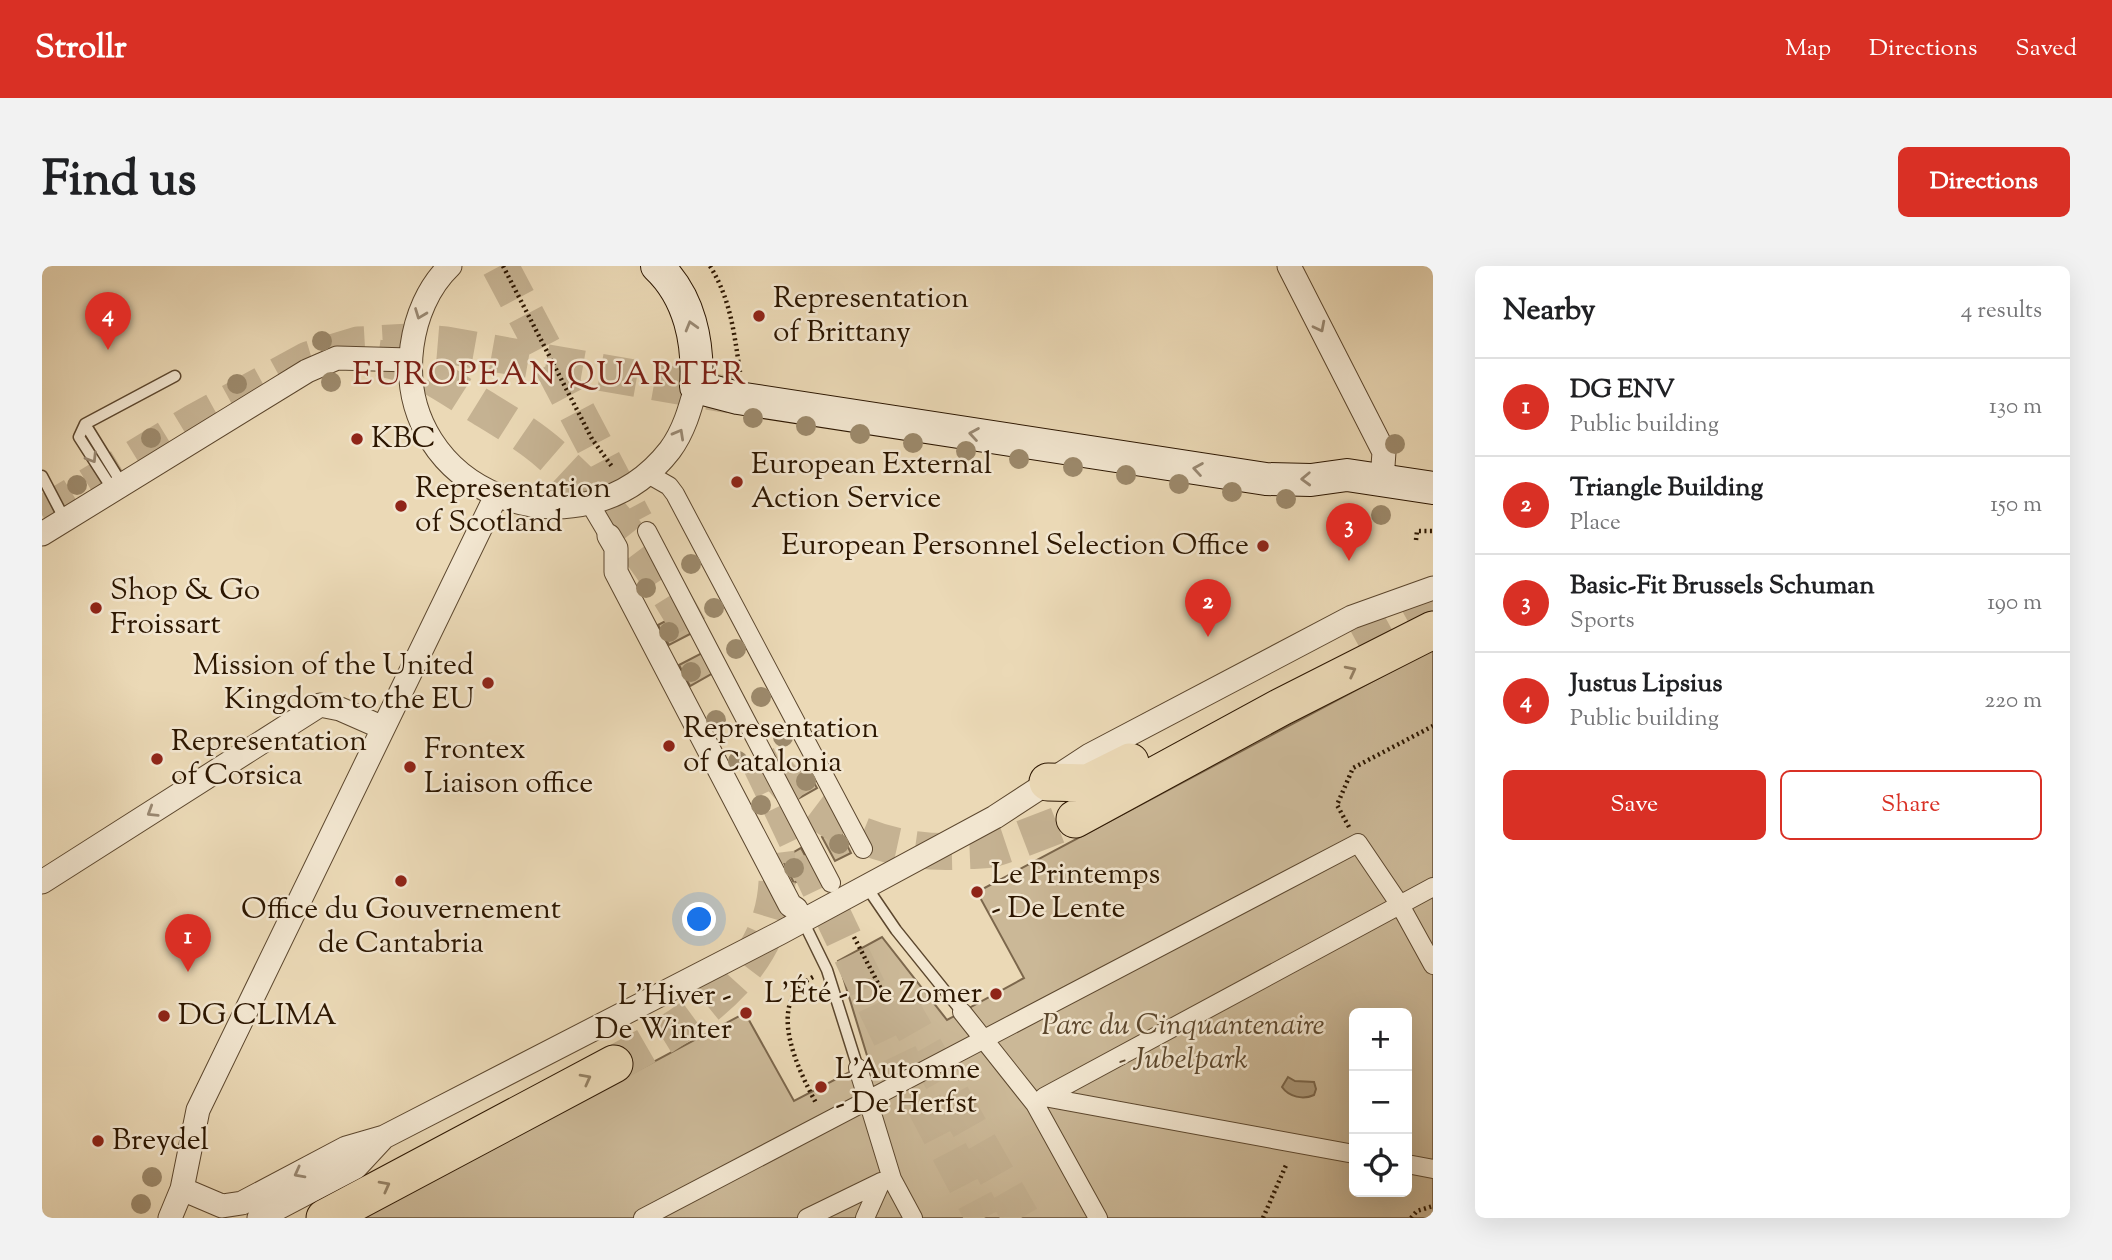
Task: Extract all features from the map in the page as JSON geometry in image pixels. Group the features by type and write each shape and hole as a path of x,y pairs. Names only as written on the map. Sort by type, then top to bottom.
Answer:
{"highway":[{"path":"1075,818 1281,707 1433,630"},
{"path":"1048,782 1087,783 1356,642"},
{"path":"325,1218 614,1064"}],"main road":[{"path":"663,268 684,303 691,323 698,365 696,387 737,398 1266,479 1311,480 1347,475 1433,488"}],"street":[{"path":"1289,266 1384,452 1382,481"},
{"path":"444,268 426,298 415,328 410,360 413,391 421,420 431,438 456,470 496,496 526,506 558,509 590,504 625,490 648,474 675,441 687,419 696,387"},
{"path":"42,534 307,371 337,358 410,360"},
{"path":"648,474 668,486 675,494 863,849"},
{"path":"170,1218 182,1189 198,1110 381,727 496,496"},
{"path":"590,504 616,548 616,572 790,905 803,920"},
{"path":"647,531 831,883"},
{"path":"182,1189 222,1206 242,1203 346,1148 384,1137 803,920 995,817 1090,755 1352,617 1433,588"},
{"path":"42,882 320,705 340,709 381,727"},
{"path":"643,1218 1358,844 1400,905 1433,965"},
{"path":"1040,1101 1433,887"},
{"path":"962,1012 1040,1101 1098,1218"},
{"path":"858,1068 887,1181 913,1218"},
{"path":"1040,1101 1349,1153"},
{"path":"259,1218 356,1167 384,1137"},
{"path":"1412,1165 1433,1169"},
{"path":"807,1218 887,1181"},
{"path":"865,1218 887,1181"}],"lane":[{"path":"118,487 79,437 85,424 175,376"},
{"path":"42,476 65,520"},
{"path":"866,886 896,930 962,1012"},
{"path":"803,920 827,971 858,1068"}],"path":[{"path":"503,266 592,439 614,469"},
{"path":"710,266 731,313 740,374"},
{"path":"1416,540 1417,531 1433,531"},
{"path":"1358,844 1336,805 1353,768 1433,726"},
{"path":"854,937 882,991"},
{"path":"827,971 808,979 788,1008 796,1064 827,1122"},
{"path":"1263,1218 1296,1143"},
{"path":"1411,1218 1417,1211 1433,1205"}],"green space":[{"path":"681,613 692,633 669,645 658,625"},
{"name":"Parc du Cinquantenaire - Jubelpark","path":"1433,649 1433,1218 361,1218 745,1013 794,1101 869,1062 838,961 882,937 947,1020 1024,978 977,892"},
{"path":"702,653 713,673 690,686 679,665"},
{"path":"806,768 817,788 794,801 784,780"},
{"path":"839,829 851,853 835,861 822,837"},
{"path":"801,848 814,872 794,883 782,859"}],"shaded area":[{"path":"1288,1077 1295,1081 1314,1082 1314,1095 1301,1097 1288,1093 1282,1087"}],"tunnel":[{"path":"500,266 635,522"},
{"path":"42,515 193,423 308,360 358,345 410,342 446,345 730,395"},
{"path":"378,358 415,368 437,380 521,432 550,454 591,493 629,537 663,584 692,633"},
{"path":"1356,641 1433,599"},
{"path":"757,756 905,1067 984,1218"},
{"path":"775,770 813,808 835,822 883,843 909,849 991,849 1075,819"},
{"path":"614,1064 677,1028 706,1006 731,983 753,956 768,926 776,892 776,853"},
{"path":"897,1000 1021,1218"}],"place":[{"name":"Representation of Brittany","path":"759,316"},
{"name":"Justus Lipsius","path":"108,350"},
{"name":"KBC","path":"357,439"},
{"name":"European External Action Service","path":"737,482"},
{"name":"Representation of Scotland","path":"401,506"},
{"name":"European Personnel Selection Office","path":"1263,546"},
{"name":"Basic-Fit Brussels Schuman","path":"1349,561"},
{"name":"Shop & Go Froissart","path":"96,608"},
{"name":"Triangle Building","path":"1208,637"},
{"name":"Mission of the United Kingdom to the EU","path":"488,683"},
{"name":"Representation of Catalonia","path":"669,746"},
{"name":"Representation of Corsica","path":"157,759"},
{"name":"Frontex Liaison office","path":"410,767"},
{"name":"Office du Gouvernement de Cantabria","path":"401,881"},
{"name":"Le Printemps - De Lente","path":"977,892"},
{"name":"DG ENV","path":"188,972"},
{"name":"L'Été - De Zomer","path":"996,994"},
{"name":"L'Hiver - De Winter","path":"746,1013"},
{"name":"DG CLIMA","path":"164,1016"},
{"name":"L'Automne - De Herfst","path":"821,1087"},
{"name":"Breydel","path":"98,1141"}],"district":[{"name":"EUROPEAN QUARTER","path":"550,376"}]}
